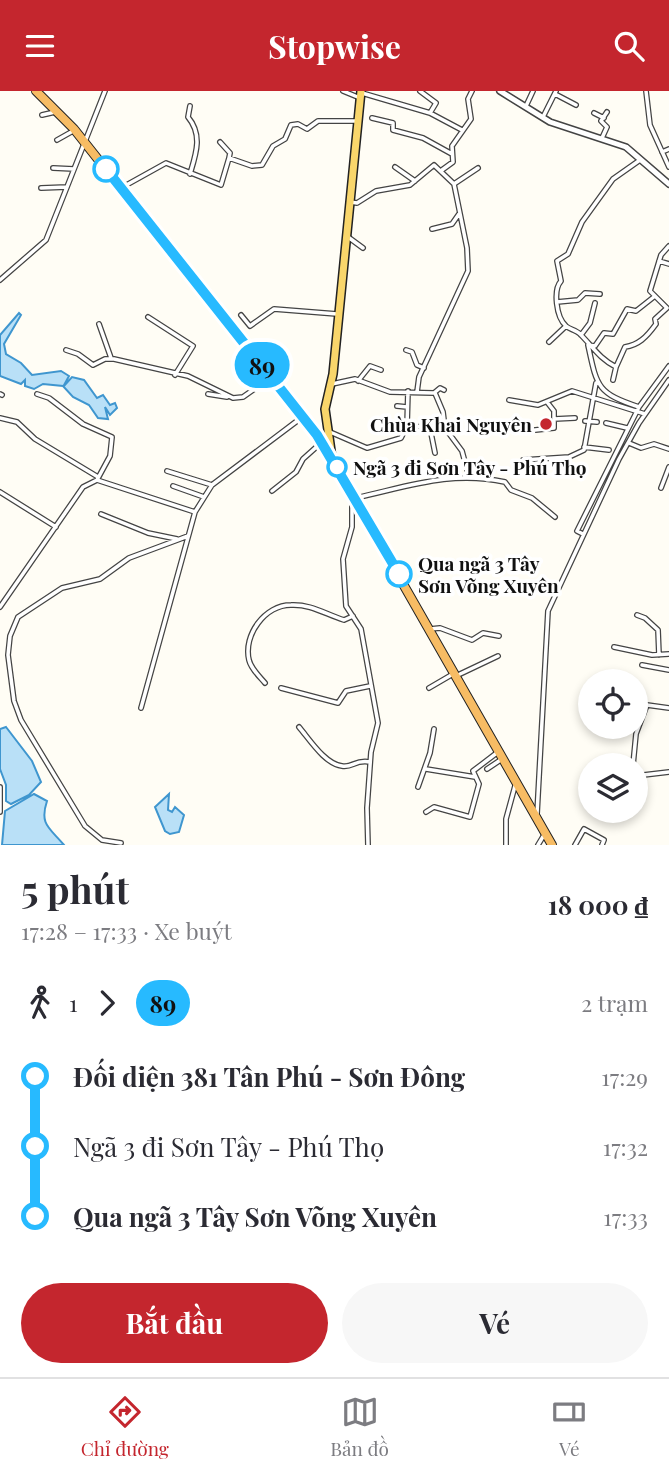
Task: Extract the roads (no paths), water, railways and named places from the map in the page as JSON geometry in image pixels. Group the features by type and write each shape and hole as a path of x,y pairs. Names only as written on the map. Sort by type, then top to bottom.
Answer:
{"highway":[{"path":"36,91 74,129 322,442 552,845"}],"main road":[{"path":"332,459 325,409 330,384 355,121 360,94"}],"street":[{"path":"0,280 43,244 106,91"},
{"path":"343,91 430,113 462,130"},
{"path":"420,91 436,103 430,113"},
{"path":"442,170 453,162 452,146 471,119 468,99 472,91"},
{"path":"500,91 542,118 626,147 669,184"},
{"path":"526,106 533,91"},
{"path":"646,91 650,125 669,165"},
{"path":"542,118 555,92 576,105"},
{"path":"190,106 188,117 194,127 198,146 190,174"},
{"path":"42,115 57,111"},
{"path":"602,138 607,127 602,123 607,112"},
{"path":"594,113 604,118"},
{"path":"372,118 391,122 393,130 423,138 452,153"},
{"path":"229,158 257,167 267,159 273,146 285,139 291,125 298,124 307,129 318,121 355,121"},
{"path":"57,140 74,129"},
{"path":"121,188 164,163 221,185 230,153 220,142"},
{"path":"662,152 669,149"},
{"path":"616,367 601,359 581,335 566,326 555,289 561,282 558,260 568,254 581,224 614,179 640,160"},
{"path":"348,202 357,202 376,191 398,189 415,181 434,165 454,184 468,271 424,368 417,392"},
{"path":"395,167 415,181"},
{"path":"53,168 74,169"},
{"path":"454,184 478,168"},
{"path":"41,188 66,187"},
{"path":"432,229 452,224 460,212"},
{"path":"345,235 363,248"},
{"path":"613,380 625,347 634,347 645,339 656,324 655,320 667,308 650,291 659,261 669,246"},
{"path":"659,261 669,264"},
{"path":"557,302 578,300 585,293 600,294"},
{"path":"588,345 595,346 604,333 613,334 627,309 636,311 655,296"},
{"path":"581,335 590,323 595,303"},
{"path":"242,315 250,326 274,309 337,314"},
{"path":"148,317 193,346 175,375"},
{"path":"99,324 111,358"},
{"path":"549,342 566,326"},
{"path":"523,460 569,457 581,452 584,447 586,420 596,383 588,345"},
{"path":"66,350 72,354 77,353 93,365 111,358 188,376 229,397"},
{"path":"406,350 412,352 416,365 424,368"},
{"path":"358,381 370,366 381,370"},
{"path":"583,534 577,531 627,428 669,366"},
{"path":"208,394 243,397 272,377"},
{"path":"330,384 351,379 378,390 435,393"},
{"path":"536,819 548,611 628,442 669,380"},
{"path":"596,383 611,397 645,414"},
{"path":"435,393 439,388 444,390"},
{"path":"328,431 367,448 401,438 406,427 408,391"},
{"path":"509,400 533,405 547,402 566,391 638,409"},
{"path":"435,393 443,412 445,426 461,451 469,477"},
{"path":"0,607 83,487 98,478 110,454 112,437 83,424 50,398 37,394"},
{"path":"526,431 554,428 554,411 547,402"},
{"path":"397,406 407,407"},
{"path":"141,708 195,512 212,485 303,417"},
{"path":"0,418 16,422 35,439 98,478 195,512"},
{"path":"554,419 575,418"},
{"path":"586,420 597,422"},
{"path":"606,423 627,428"},
{"path":"406,427 445,426"},
{"path":"430,428 435,453"},
{"path":"272,491 296,472 303,459 322,442"},
{"path":"628,442 641,448 655,444 669,449"},
{"path":"584,447 609,450"},
{"path":"662,488 669,467"},
{"path":"167,471 212,485"},
{"path":"368,845 370,762 378,723 361,629 346,606 343,559 352,527 353,496 393,490 412,482 469,477 505,482 511,490 532,498 555,517"},
{"path":"173,486 204,497"},
{"path":"0,492 56,527"},
{"path":"101,514 148,533 179,540"},
{"path":"121,843 102,840 85,825 21,720 14,701 8,643 18,617 59,589 100,579 129,558 188,536"},
{"path":"265,683 251,665 248,651 254,630 268,613 279,606 300,605 321,609 344,620 353,616"},
{"path":"637,615 659,630 659,655"},
{"path":"430,628 440,628 472,640 483,633 499,636"},
{"path":"614,647 659,655 669,654"},
{"path":"429,688 498,656"},
{"path":"642,665 669,670"},
{"path":"281,688 338,703 346,691 371,686"},
{"path":"634,753 636,734 648,705 669,708"},
{"path":"299,727 322,754 337,764 345,766 359,760 370,762"},
{"path":"418,787 426,769 434,729"},
{"path":"487,769 500,756"},
{"path":"426,812 434,807 470,817 479,784 473,771 500,756"},
{"path":"426,769 475,778"},
{"path":"648,774 669,772"},
{"path":"506,845 506,819 516,784"},
{"path":"0,787 0,812"},
{"path":"575,845 584,829 604,840 602,845"},
{"path":"538,845 545,834"}],"water":[{"path":"19,313 21,315 4,344 6,354 21,363 32,375 61,371 69,376 63,386 43,384 34,389 25,386 25,380 21,384 0,376 0,335"},
{"path":"72,377 84,380 97,398 103,395 110,405 115,403 117,408 110,415 105,407 108,419 98,418 89,405 73,397 63,386"},
{"path":"6,727 32,761 41,782 29,795 11,804 6,801 6,785 0,769 0,729"},
{"path":"34,794 47,801 45,821 64,845 2,845 5,811"},
{"path":"169,794 168,810 172,812 175,807 184,815 179,832 170,834 165,831 155,807"}],"place":[{"name":"Chùa Khai Nguyên","path":"546,424"},
{"name":"Ngã 3 đi Sơn Tây - Phú Thọ","path":"337,467"},
{"name":"Qua ngã 3 Tây Sơn Võng Xuyên","path":"399,574"}]}
